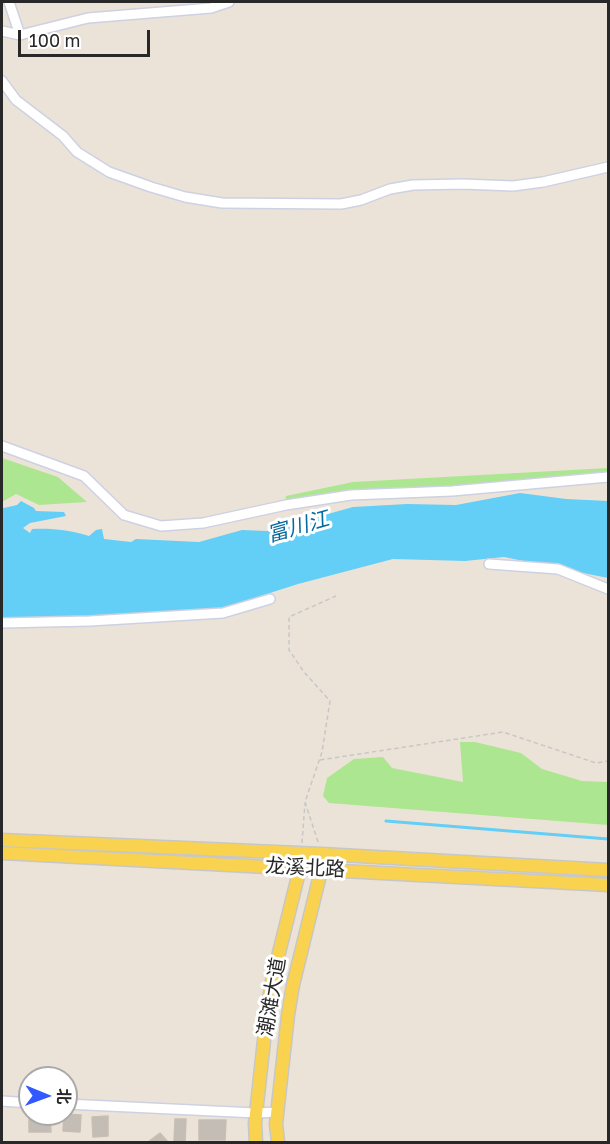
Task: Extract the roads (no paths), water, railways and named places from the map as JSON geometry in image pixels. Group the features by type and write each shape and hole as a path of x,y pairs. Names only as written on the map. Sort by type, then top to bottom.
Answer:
{"main road":[{"name":"龙溪北路","path":"2,840 322,854 609,870"},
{"name":"龙溪北路","path":"2,853 609,885"},
{"name":"潮滩大道","path":"256,1143 255,1123 267,1012 272,981 300,868 301,853"},
{"name":"潮滩大道","path":"278,1143 276,1124 288,1015 321,869 322,854"}],"street":[{"path":"9,2 20,35"},
{"path":"2,31 20,35 88,18 211,8 229,2"},
{"path":"2,81 16,100 63,136 77,152 109,172 185,197 222,203 341,204 361,200 390,189 414,185 513,186 543,182 609,167"},
{"path":"2,446 84,476 124,515 161,526 202,523 351,495 452,490 609,477"},
{"path":"489,564 558,569 609,589"},
{"path":"2,623 90,621 223,613 270,599"},
{"path":"2,1101 18,1102"},
{"path":"78,1105 256,1113 278,1112"}],"water":[{"path":"520,493 566,499 608,501 608,578 504,557 465,561 393,559 298,584 220,609 34,620 2,618 2,507 17,505 21,501 36,511 64,512 66,516 30,523 23,528 30,533 32,529 47,529 89,536 96,530 102,529 104,539 131,542 136,539 199,542 242,530 267,531 353,507 407,504 456,505"}],"waterway":[{"name":"富川江","path":"386,821 608,839"}]}
